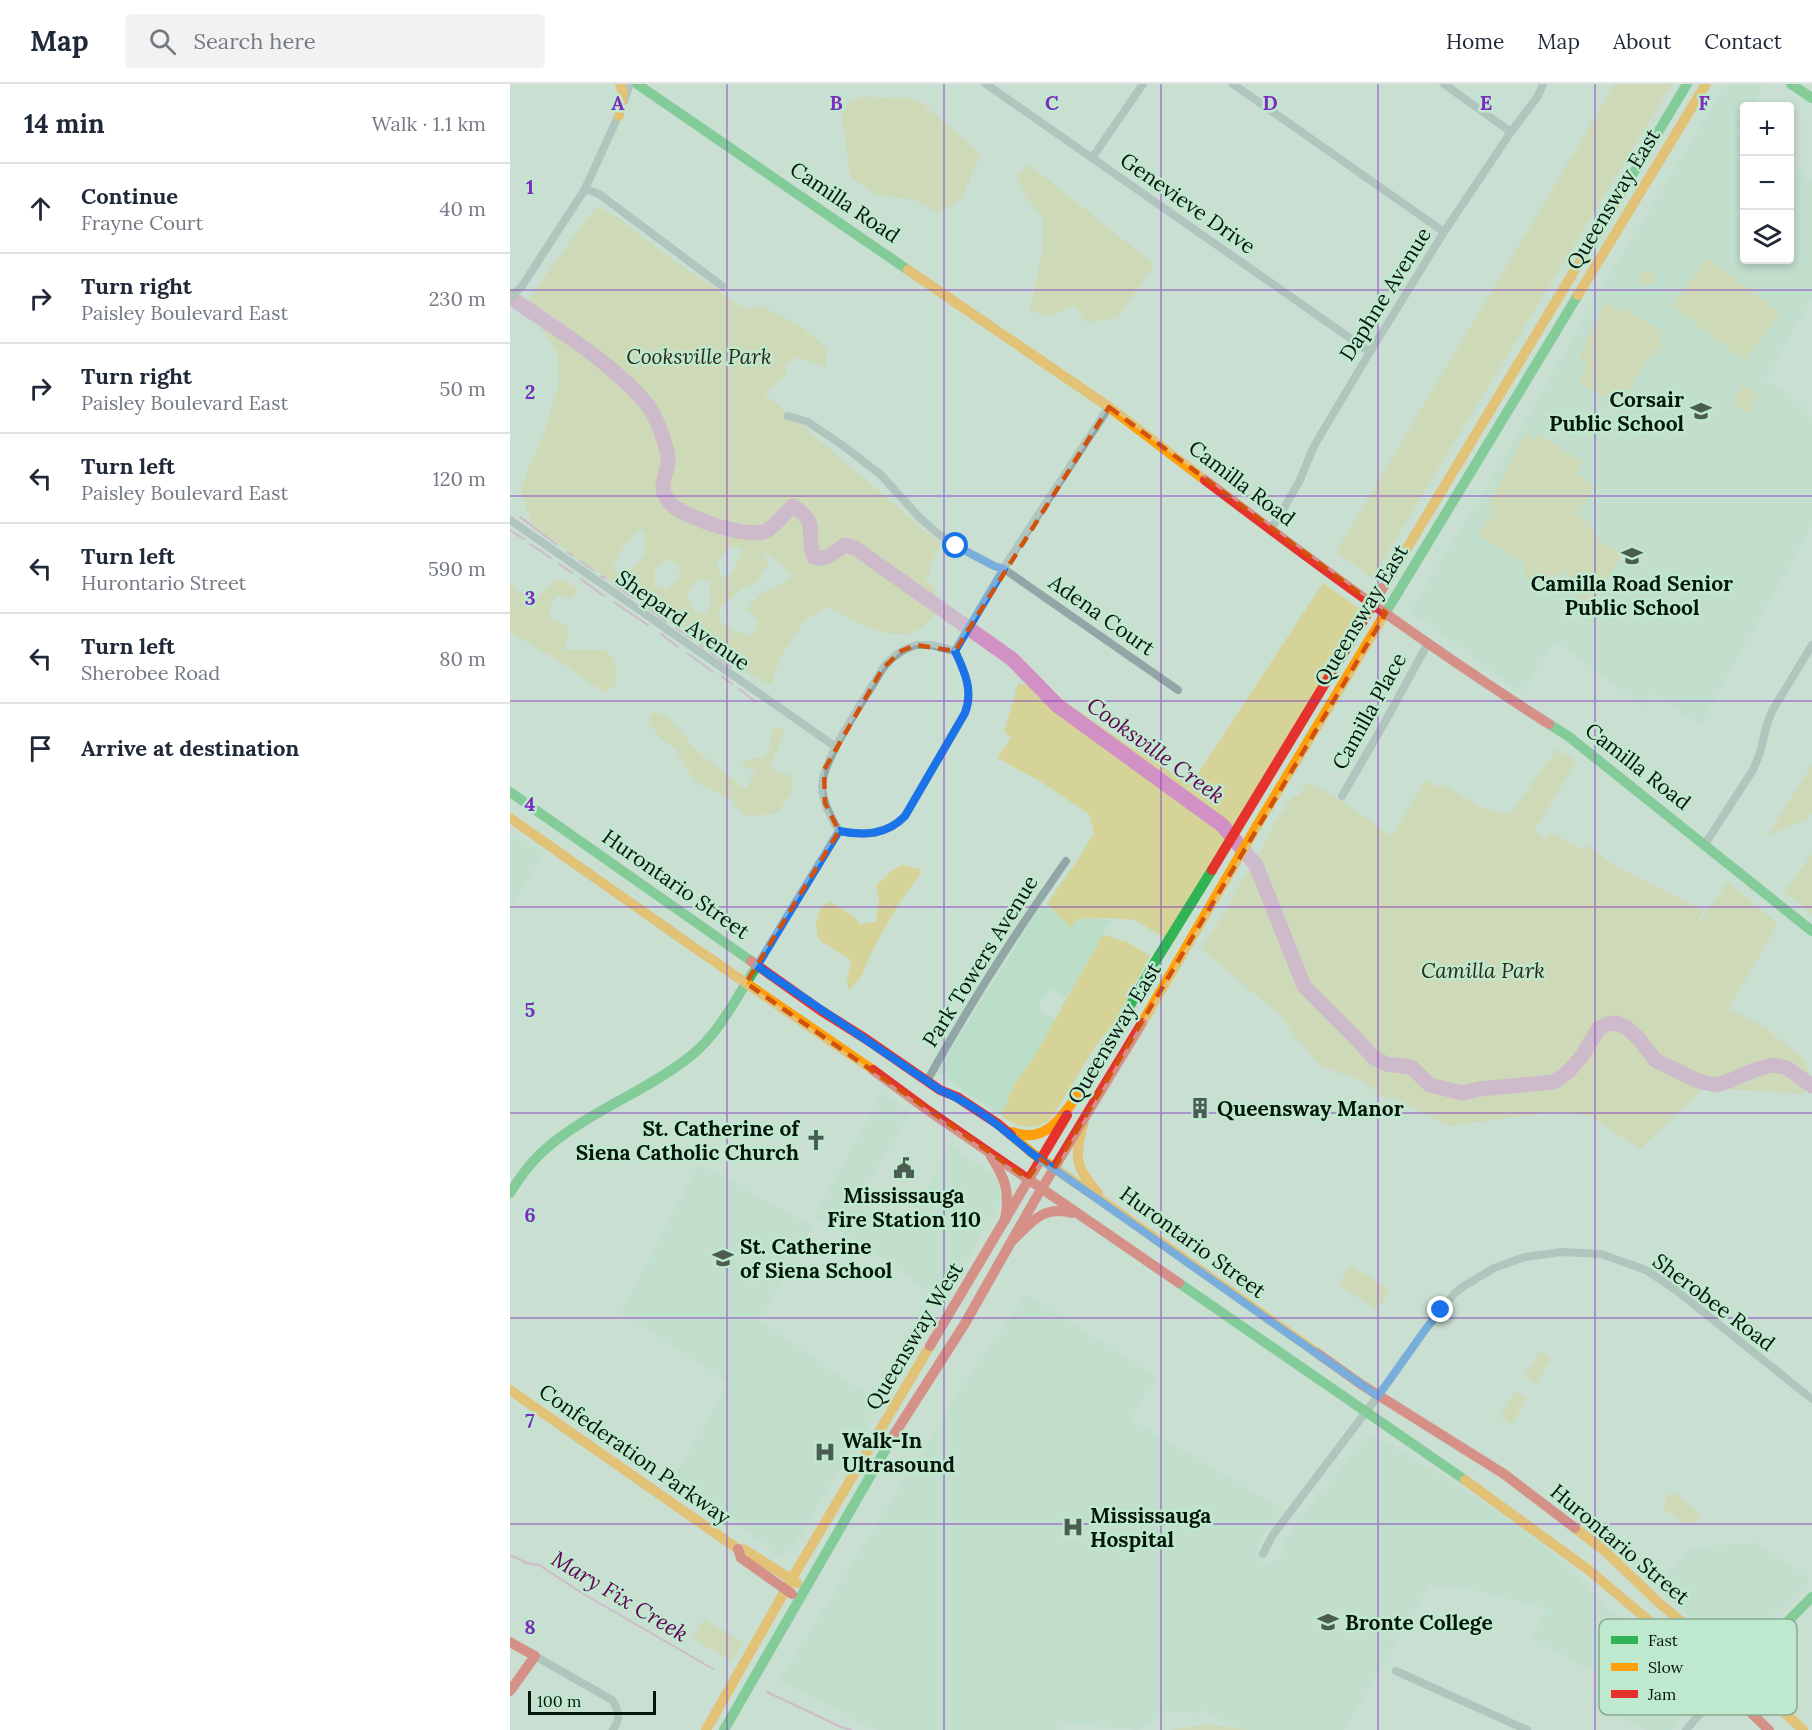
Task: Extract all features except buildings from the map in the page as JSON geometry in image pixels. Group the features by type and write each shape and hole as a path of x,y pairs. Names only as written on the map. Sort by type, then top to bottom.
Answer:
{"main road":[{"path":"619,116 623,92 620,84"},
{"name":"Camilla Road","path":"637,84 1109,406 1270,529 1386,613 1500,693 1568,736 1812,931"},
{"name":"Queensway East","path":"1028,1179 1159,956 1688,84"},
{"name":"Queensway East","path":"1042,1188 1084,1121 1258,824 1706,84"},
{"path":"1791,84 1812,98"},
{"name":"Hurontario Street","path":"510,792 757,966 940,1090 957,1097 998,1124 1054,1169 1378,1396 1504,1474 1606,1552 1678,1619"},
{"name":"Hurontario Street","path":"510,818 1028,1179 1451,1469 1590,1571 1649,1619"},
{"path":"510,1193 535,1158 553,1141 669,1072 694,1054 722,1021 757,966"},
{"path":"998,1124 1020,1136 1038,1134 1053,1126 1080,1091"},
{"path":"1084,1121 1077,1150 1078,1168 1111,1207"},
{"path":"987,1150 1008,1186 1009,1202 1005,1220"},
{"name":"Queensway West","path":"706,1730 1028,1179"},
{"name":"Queensway West","path":"724,1730 899,1427 964,1325 1042,1188"},
{"path":"1013,1240 1045,1212 1060,1209 1084,1217"},
{"name":"Confederation Parkway","path":"510,1390 738,1549 745,1550 802,1594"},
{"path":"1790,1619 1812,1597"},
{"path":"510,1642 535,1656 510,1691"},
{"name":"Hurontario Street","path":"1753,1715 1769,1730"},
{"name":"Hurontario Street","path":"1787,1715 1803,1730"}],"street":[{"path":"513,295 544,253 585,189 619,116 630,84"},
{"name":"Genevieve Drive","path":"986,84 1370,352"},
{"path":"1092,158 1143,84"},
{"path":"1233,84 1444,232"},
{"path":"1444,84 1511,132"},
{"name":"Daphne Avenue","path":"1270,529 1300,480 1314,446 1370,352 1444,232 1538,96 1543,84"},
{"path":"585,189 599,194 722,286"},
{"path":"839,831 856,835 878,832 898,823 905,816 969,704 967,678 957,647 1004,569 1109,406"},
{"name":"Adena Court","path":"788,416 808,422 863,461 881,475 920,518 956,546 1004,569 1178,690"},
{"name":"Shepard Avenue","path":"510,520 836,747"},
{"name":"Camilla Place","path":"1342,796 1428,643"},
{"path":"839,831 825,803 822,788 824,770 884,668 891,658 916,645 957,647"},
{"path":"1705,844 1753,770 1772,711 1812,645"},
{"path":"757,966 839,831"},
{"name":"Park Towers Avenue","path":"927,1081 1034,905 1066,861"},
{"name":"Sherobee Road","path":"1263,1554 1272,1536 1455,1293 1482,1274 1509,1262 1543,1254 1571,1252 1600,1254 1646,1270 1662,1280 1812,1399"},
{"path":"535,1656 612,1700 617,1706 619,1716 613,1730"},
{"path":"1396,1671 1527,1730"},
{"path":"1686,1730 1699,1715"}],"highlighted area":[{"path":"1109,407 1386,613 1054,1169 1041,1159 1028,1179 746,983 839,831 825,803 824,770 883,668 901,651 916,645 955,651"}],"shaded area":[{"path":"1726,84 1765,84 1754,102 1740,102 1740,126 1737,132 1740,134 1740,264 1794,264 1794,169 1812,181 1812,299 1764,381 1767,380 1805,406 1808,415 1812,417 1812,526 1700,725 1653,694 1644,707 1555,640 1522,693 1415,615 1413,606 1498,468 1609,276"},
{"path":"510,838 517,838 543,853 510,911"},
{"path":"1046,906 1071,925 1075,918 1110,920 1067,998 1049,988 1037,1009 1055,1019 1035,1055 1014,1085 1001,1116 937,1072 1040,907"},
{"path":"882,1093 910,1114 859,1199 903,1230 950,1146 997,1177 1003,1199 942,1302 870,1250 815,1215"},
{"path":"699,1164 814,1226 759,1320 881,1404 792,1550 779,1555 673,1479 728,1383 620,1313"},
{"name":"Mississauga Hospital","path":"1026,1294 1157,1377 1130,1419 1283,1509 1257,1545 1264,1567 1283,1555 1282,1543 1364,1438 1374,1436 1460,1486 1519,1526 1566,1563 1619,1619 1599,1619 1599,1673 1577,1664 1532,1636 1546,1609 1483,1592 1430,1585 1344,1730 1241,1730 1201,1709 1199,1714 1167,1711 1138,1730 1059,1722 1057,1730 876,1730 779,1681 969,1376"},
{"path":"1757,1542 1811,1579 1770,1619 1692,1619 1657,1588 1691,1548"},
{"name":"Mississauga Hospital","path":"1599,1686 1599,1708 1591,1704"},
{"name":"Mississauga Hospital","path":"1614,1715 1683,1715 1672,1730 1646,1730"}],"green space":[{"path":"1615,84 1672,84 1372,578 1336,552"},
{"path":"863,96 905,97 923,104 981,154 961,199 939,213 915,200 874,194 850,176 842,116 848,102"},
{"path":"1029,165 1154,264 1117,319 1085,322 1074,305 1051,317 1030,311 1042,253 1043,218 1026,197 1016,175"},
{"name":"Cooksville Park","path":"600,207 618,217 662,252 744,308 762,306 802,327 827,349 826,368 799,357 785,364 787,373 770,390 766,389 765,394 941,544 925,580 935,587 935,615 922,627 912,632 890,634 857,623 827,607 804,621 780,658 771,685 730,664 532,524 521,491 542,439 559,384 558,354 541,326 520,311 596,208","holes":["644,530 645,553 635,567 619,574 613,568 623,547 637,531","729,547 743,548 732,574 720,577 717,562","764,552 793,576 778,586 764,591 747,609 759,622 752,636 733,631 717,618 721,607 742,589 756,582 768,564","667,559 678,564 680,577 667,590 655,585 655,569","698,579 709,582 711,603 705,615 693,610 687,596"]},
{"path":"1707,258 1781,313 1745,361 1672,306"},
{"path":"1651,271 1656,279 1647,287 1639,282 1639,275 1640,272"},
{"path":"1608,303 1619,311 1622,308 1663,332 1659,340 1664,344 1645,363 1619,406 1578,382 1587,365 1578,359 1605,304"},
{"path":"1743,385 1760,396 1747,414 1731,403"},
{"path":"1528,435 1535,441 1539,435 1583,461 1576,473 1592,486 1585,503 1577,514 1588,523 1600,541 1622,555 1591,605 1560,586 1569,571 1532,585 1526,580 1523,562 1478,535 1493,512 1488,506 1524,436"},
{"path":"556,580 565,581 578,589 572,599 557,595 549,608 551,618 568,627 569,634 564,650 605,650 614,662 616,685 605,693 559,661 510,632 510,584 513,584 518,592 535,599"},
{"path":"1323,583 1364,612 1166,939 1135,920 1076,919 1072,928 1047,904 1094,833 1089,814 1040,781 997,758 1011,738 1004,732 1018,684 1042,685 1128,745 1190,784 1172,813"},
{"path":"652,713 668,717 695,749 745,789 756,773 740,764 749,759 764,758 771,745 771,731 776,726 784,729 771,768 792,776 792,791 777,813 745,817 732,800 699,784 687,770 676,750 659,736 648,722"},
{"name":"Camilla Park","path":"1557,749 1577,761 1534,831 1548,839 1550,832 1584,850 1587,845 1617,867 1704,911 1696,923 1698,924 1728,882 1778,924 1728,1009 1766,1028 1804,1059 1812,1078 1812,1090 1798,1094 1705,1087 1640,1149 1591,1117 1561,1111 1448,1126 1390,1096 1387,1100 1362,1081 1320,1066 1282,1017 1201,948 1260,854 1273,825 1292,797 1299,795 1308,782 1335,797 1392,836 1425,780 1438,787 1442,784 1480,807 1510,814"},
{"path":"1812,765 1812,813 1807,820 1767,836"},
{"path":"1812,854 1812,914 1784,892"},
{"path":"903,865 920,869 921,873 899,903 872,951 863,974 849,991 847,981 851,960 819,940 816,924 820,908 830,902 852,915 860,924 876,922 879,901 876,886 891,871"},
{"path":"1107,935 1126,941 1150,956 1113,1024 1095,1047 1051,1119 1032,1127 1007,1120 1001,1116 1014,1085 1035,1055 1102,936"},
{"path":"1351,1265 1390,1290 1377,1310 1338,1285"},
{"path":"1540,1351 1552,1358 1536,1384 1524,1376"},
{"path":"1515,1391 1527,1398 1512,1424 1500,1417"},
{"path":"1675,1493 1699,1513 1700,1517 1694,1524 1686,1524 1663,1508 1667,1495"},
{"path":"704,1619 743,1642 731,1661 693,1638"},
{"path":"1209,1724 1247,1730 1171,1730"}],"waterway":[{"name":"Cooksville Creek","path":"510,297 599,359 631,387 650,408 657,422 668,458 663,489 672,505 690,516 717,526 757,533 769,530 793,506 807,518 810,524 811,548 814,557 827,557 845,545 855,548 1012,659 1058,706 1222,825 1256,865 1304,986 1374,1058 1386,1064 1411,1067 1430,1085 1462,1093 1479,1089 1554,1082 1568,1072 1582,1056 1599,1028 1617,1023 1627,1028 1639,1039 1655,1060 1698,1081 1716,1085 1773,1065 1787,1068 1812,1086"},
{"path":"520,517 556,544"},
{"path":"510,530 524,539"},
{"path":"530,544 551,558"},
{"path":"567,552 573,556"},
{"path":"580,561 593,570"},
{"path":"559,564 572,573"},
{"path":"601,576 605,578"},
{"path":"581,579 604,596"},
{"path":"615,585 633,598"},
{"path":"614,602 648,625"},
{"path":"642,603 666,622"},
{"path":"676,628 692,639"},
{"path":"661,634 678,647"},
{"path":"700,645 703,648"},
{"path":"687,653 713,672"},
{"path":"711,653 731,667"},
{"path":"722,677 732,684"},
{"path":"739,689 756,702"},
{"name":"Mary Fix Creek","path":"510,1555 527,1563 539,1565 582,1593 713,1669"},
{"name":"Mary Fix Creek","path":"767,1692 851,1730"}],"traffic: fast":[{"path":"637,84 908,270"},
{"path":"1628,182 1687,84"},
{"path":"1791,84 1812,98"},
{"path":"1383,617 1578,295"},
{"path":"1549,724 1568,736 1812,931"},
{"path":"510,792 751,961"},
{"path":"1076,1099 1155,962 1212,870"},
{"path":"510,1193 537,1157 548,1147 583,1122 675,1068 702,1046 720,1025 757,966"},
{"path":"1179,1283 1465,1480"},
{"path":"724,1730 895,1433"},
{"path":"1790,1619 1812,1597"}],"traffic: slow":[{"path":"619,116 623,92 620,84"},
{"path":"1578,295 1706,84"},
{"path":"1392,573 1628,182"},
{"path":"908,270 1109,407 1205,480"},
{"path":"1142,1023 1258,824 1383,617"},
{"path":"510,818 873,1070"},
{"path":"1012,1132 1035,1135 1044,1131 1060,1118 1080,1091"},
{"path":"1084,1121 1078,1160 1084,1175 1098,1193"},
{"path":"1011,1135 1032,1153 1317,1353"},
{"path":"706,1730 794,1575 930,1346"},
{"path":"510,1390 738,1549 745,1550 797,1583"},
{"path":"1465,1480 1590,1571 1647,1619"},
{"path":"1575,1528 1606,1552 1678,1619"},
{"path":"1787,1715 1803,1730"}],"traffic: jam":[{"path":"1205,480 1375,606 1549,724"},
{"path":"1212,870 1392,573"},
{"path":"751,961 820,1010 940,1090 957,1097 1011,1135"},
{"path":"895,1433 964,1325 1036,1198 1142,1023"},
{"path":"873,1070 1179,1283"},
{"path":"930,1346 1067,1115"},
{"path":"991,1156 1006,1186 1005,1220"},
{"path":"1013,1240 1032,1221 1046,1213 1053,1211 1072,1213"},
{"path":"1317,1353 1362,1385 1504,1474 1575,1528"},
{"path":"738,1549 741,1558 792,1594"},
{"path":"510,1642 535,1656 510,1691"},
{"path":"1753,1715 1769,1730"}],"place":[{"name":"Corsair Public School","path":"1701,411"},
{"name":"Camilla Road Senior Public School","path":"1632,556"},
{"name":"Queensway Manor","path":"1200,1108"},
{"name":"St. Catherine of Siena Catholic Church","path":"816,1140"},
{"name":"Mississauga Fire Station 110","path":"904,1168"},
{"name":"St. Catherine of Siena School","path":"723,1258"},
{"name":"Walk-In Ultrasound","path":"825,1452"},
{"name":"Mississauga Hospital","path":"1073,1527"},
{"name":"Bronte College","path":"1328,1622"}],"route":[{"path":"956,546 1004,569 955,651 967,678 969,704 965,713 905,816 898,823 890,828 866,834 856,835 839,831 757,966 940,1090 957,1097 998,1124 1032,1153 1378,1396 1441,1310"}]}
